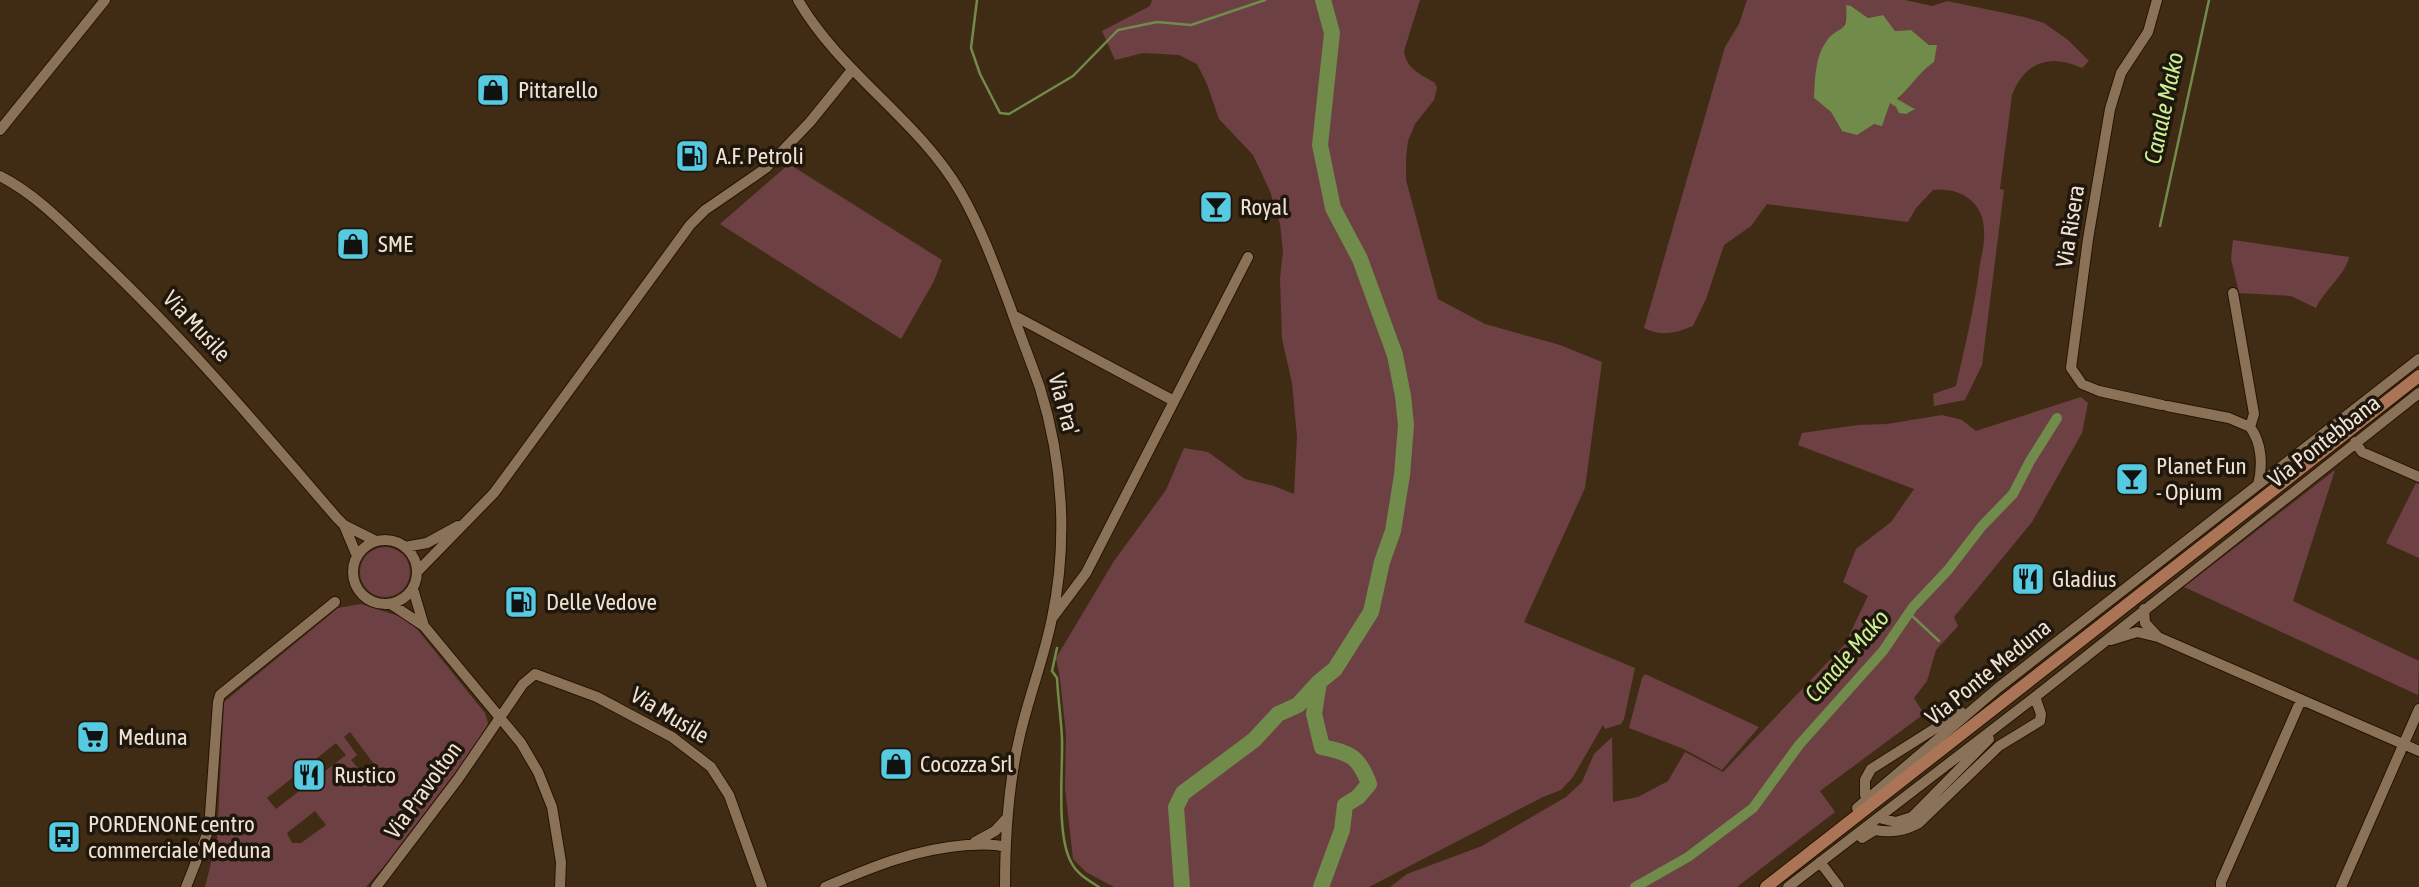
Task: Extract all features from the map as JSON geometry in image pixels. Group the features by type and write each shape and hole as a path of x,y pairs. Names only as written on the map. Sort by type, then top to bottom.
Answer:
{"main road":[{"name":"Via Pontebbana","path":"2270,493 2419,376"},
{"name":"Via Ponte Meduna","path":"1766,887 1822,846 2270,493"}],"street":[{"path":"0,130 106,0"},
{"name":"Via Pra'","path":"798,0 823,38 852,71 943,164 975,219 1040,389 1058,468 1062,526 1060,558 1052,618 1020,735 1006,819 1005,887"},
{"name":"Via Risera","path":"2157,0 2148,32 2121,73 2110,109 2088,239 2071,368 2082,384 2099,391 2229,418 2250,427"},
{"path":"418,572 414,558 405,547 393,541 376,541 367,545 357,556 353,576 359,592 375,603 391,604 403,599 412,589 418,572 502,483 690,225 705,210 766,168 810,122 852,71"},
{"name":"Via Musile","path":"3,181 33,196 145,301 206,366 344,525"},
{"path":"1052,618 1086,573 1248,257"},
{"path":"2233,293 2254,414 2250,427 2270,463 2287,463"},
{"path":"1013,316 1174,401"},
{"name":"Via Pontebbana","path":"2287,463 2419,359"},
{"name":"Via Pontebbana","path":"2255,521 2419,393"},
{"path":"2355,442 2362,452 2419,477"},
{"path":"2258,485 2261,474 2260,449"},
{"name":"Via Ponte Meduna","path":"1822,846 1836,827 1998,688 2287,463"},
{"name":"Via Ponte Meduna","path":"1822,865 2255,521"},
{"path":"405,547 427,543 463,524"},
{"path":"344,525 376,541"},
{"path":"344,525 357,556"},
{"path":"412,589 424,626"},
{"path":"186,887 209,830 220,695 335,602"},
{"path":"391,604 424,626 521,743 552,807 561,862 570,887"},
{"path":"2144,609 2145,624 2158,637"},
{"name":"Via Ponte Meduna","path":"2093,650 2128,633 2137,632 2158,637 2419,751"},
{"name":"Via Musile","path":"502,717 529,677 535,674 597,697 672,737 701,757 723,782 762,887"},
{"path":"1865,795 1865,780 1871,769 1998,688"},
{"name":"Via Ponte Meduna","path":"1788,887 1875,830 1904,831 1919,823 1999,746 2040,721 2041,714 2035,697"},
{"path":"2221,887 2301,700"},
{"path":"2341,887 2419,709"},
{"name":"Via Ponte Meduna","path":"1883,819 1896,822 1912,817 2018,710"},
{"name":"Via Pravolton","path":"376,887 502,717"},
{"path":"959,846 984,838 1006,819"},
{"path":"825,887 923,850 990,844 1005,846"},
{"path":"560,887 561,862"},
{"path":"1822,865 1839,887"}],"shaded area":[{"path":"1152,0 1420,0 1404,51 1405,57 1411,67 1435,83 1437,88 1434,100 1415,124 1408,141 1406,180 1438,299 1485,324 1560,345 1602,362 1585,488 1524,622 1635,668 1624,719 1621,724 1605,729 1603,725 1573,777 1561,790 1369,887 1114,887 1086,872 1073,859 1065,788 1066,734 1056,658 1114,561 1166,490 1184,448 1208,452 1245,479 1294,494 1297,437 1292,383 1282,339 1280,278 1283,251 1280,224 1270,191 1253,155 1219,119 1197,64 1179,55 1143,53 1115,60 1102,31 1150,6"},
{"path":"1747,0 1905,0 1932,6 1947,1 2044,23 2068,40 2089,61 2082,68 2059,61 2040,64 2024,75 2012,95 2000,189 2004,190 1982,365 1965,400 1934,406 1933,394 1956,386 1984,243 1980,212 1969,198 1952,191 1933,190 1916,208 1908,222 1767,204 1751,226 1724,245 1706,299 1693,326 1668,333 1644,328 1725,47 1739,24","holes":["1851,6 1868,18 1882,15 1895,31 1911,30 1929,45 1934,62 1897,100 1914,108 1896,107 1890,102 1842,131 1831,112 1814,98 1819,58 1842,30"]},
{"path":"1846,5 1868,18 1883,15 1895,31 1911,30 1929,45 1937,45 1934,62 1897,99 1915,109 1906,114 1899,113 1890,103 1882,126 1874,124 1857,135 1842,131 1831,112 1814,98 1816,69 1822,48 1830,37 1844,26"},
{"path":"789,164 942,260 934,281 901,339 720,224"},
{"path":"2233,240 2349,257 2344,269 2316,308 2291,296 2239,293 2231,259"},
{"path":"2081,397 2088,403 2082,433 2032,522 1954,617 1958,626 1936,650 1927,681 1914,698 1924,714 1820,791 1835,812 1737,887 1390,887 1407,874 1482,846 1566,797 1582,782 1594,754 1612,737 1613,802 1638,797 1668,781 1685,752 1723,772 1845,644 1868,596 1843,582 1856,549 1891,522 1914,489 1798,445 1802,433 1942,415 1962,420 1976,431"},
{"path":"2335,470 2293,601 2419,661 2418,695 2184,587"},
{"path":"2416,483 2419,484 2419,558 2386,543"},
{"path":"385,547 402,555 410,572 402,589 385,597 368,589 360,572 368,555"},
{"path":"361,604 405,618 485,713 488,723 484,735 366,887 205,887 217,839 224,702 338,608","holes":["350,732 380,772 369,781 351,760 357,755 344,737","336,743 346,755 276,809 267,798","315,811 326,825 301,843 292,843 287,833"]},
{"path":"1645,674 1759,727 1722,770 1684,749 1629,728"}],"waterway":[{"path":"977,0 971,48 980,74 1000,113 1009,114 1073,76 1118,30 1157,22 1191,25 1265,0"},
{"path":"1321,887 1342,830 1345,805 1358,797 1369,784 1361,767 1352,757 1322,747 1314,714 1319,682 1335,669 1371,612 1382,562 1393,531 1402,475 1406,425 1395,355 1360,259 1333,208 1320,145 1332,33 1323,0"},
{"name":"Canale Mako","path":"2160,226 2209,0"},
{"name":"Canale Mako","path":"1635,887 1688,857 1753,808 1799,745 1883,651 1913,607 2013,494 2057,418"},
{"path":"1909,613 1939,641"},
{"path":"1057,648 1052,671 1057,678 1062,730 1063,835 1073,866 1099,887"},
{"path":"1182,887 1176,807 1183,793 1254,740 1278,714 1298,705 1319,682"}],"place":[{"name":"Pittarello","path":"493,90"},
{"name":"A.F. Petroli","path":"692,156"},
{"name":"Royal","path":"1216,207"},
{"name":"SME","path":"353,244"},
{"name":"Planet Fun - Opium","path":"2132,479"},
{"name":"Gladius","path":"2028,579"},
{"name":"Delle Vedove","path":"521,602"},
{"name":"Meduna","path":"93,737"},
{"name":"Cocozza Srl","path":"896,764"},
{"name":"Rustico","path":"309,775"},
{"name":"PORDENONE centro commerciale Meduna","path":"64,837"}]}
